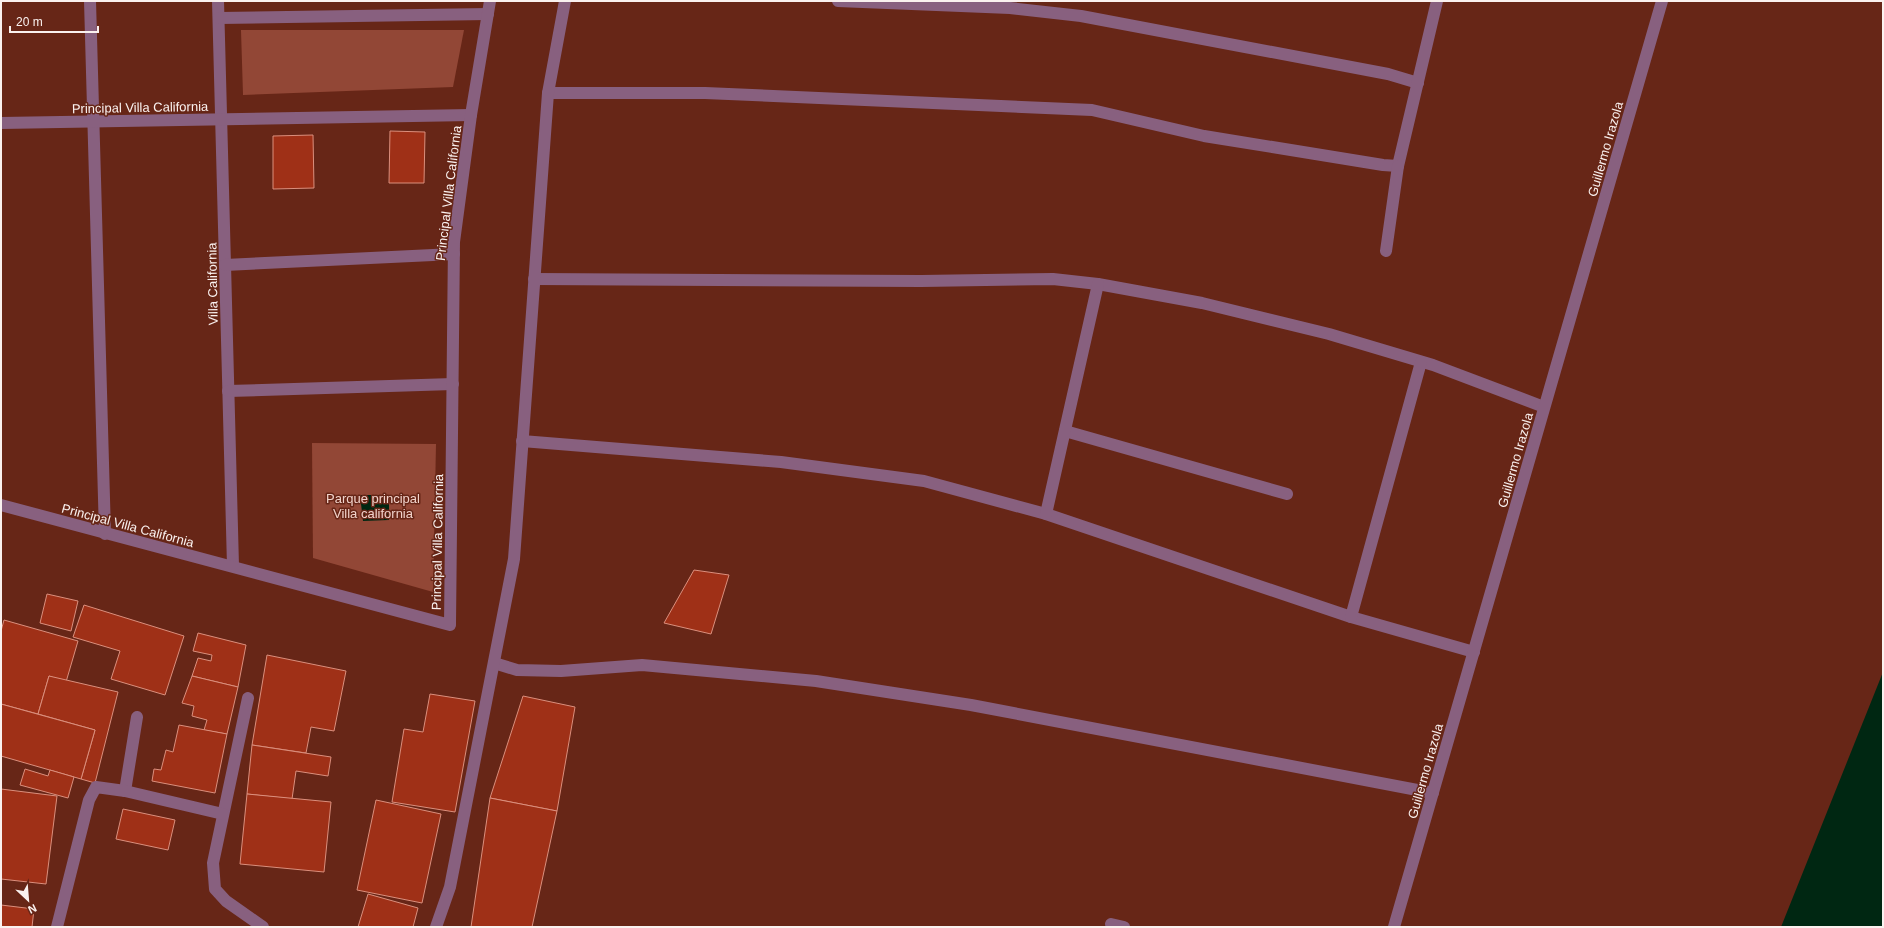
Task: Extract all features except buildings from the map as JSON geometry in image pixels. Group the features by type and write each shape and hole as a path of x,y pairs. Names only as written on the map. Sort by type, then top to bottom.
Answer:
{"street":[{"path":"90,1 92,122 105,534"},
{"name":"Villa California","path":"218,1 233,566"},
{"name":"Principal Villa California","path":"1,505 450,625 454,242 471,115 490,1"},
{"path":"436,927 450,887 514,559 548,93 565,1"},
{"path":"838,1 1010,8 1081,16 1367,70 1418,83"},
{"path":"1386,251 1398,166 1437,1"},
{"name":"Guillermo Irazola","path":"1394,927 1662,1"},
{"path":"219,18 488,14"},
{"path":"548,93 705,93 1092,110 1204,136 1383,165 1398,166"},
{"name":"Principal Villa California","path":"1,123 471,115"},
{"path":"225,265 454,254"},
{"path":"534,279 921,281 1053,279 1098,284 1202,303 1329,334 1421,362 1544,408"},
{"path":"1046,514 1098,284"},
{"path":"1351,617 1421,362"},
{"path":"228,391 453,384"},
{"path":"1065,431 1287,494"},
{"path":"522,441 781,462 924,481 1046,514 1351,617 1474,652"},
{"path":"494,663 517,670 561,671 642,665 816,681 971,705 1433,793"},
{"path":"248,698 213,863 215,889 226,901 263,927"},
{"path":"125,791 137,717"},
{"path":"57,927 89,800 96,787 125,791 223,814"},
{"path":"1111,924 1124,927"}],"green space":[{"path":"241,30 464,30 453,87 243,95"},
{"name":"Parque principal Villa california","path":"312,443 436,444 433,592 313,558"}],"shaded area":[{"path":"360,495 389,495 389,520 363,521"},
{"path":"1883,672 1883,927 1781,927"}]}
